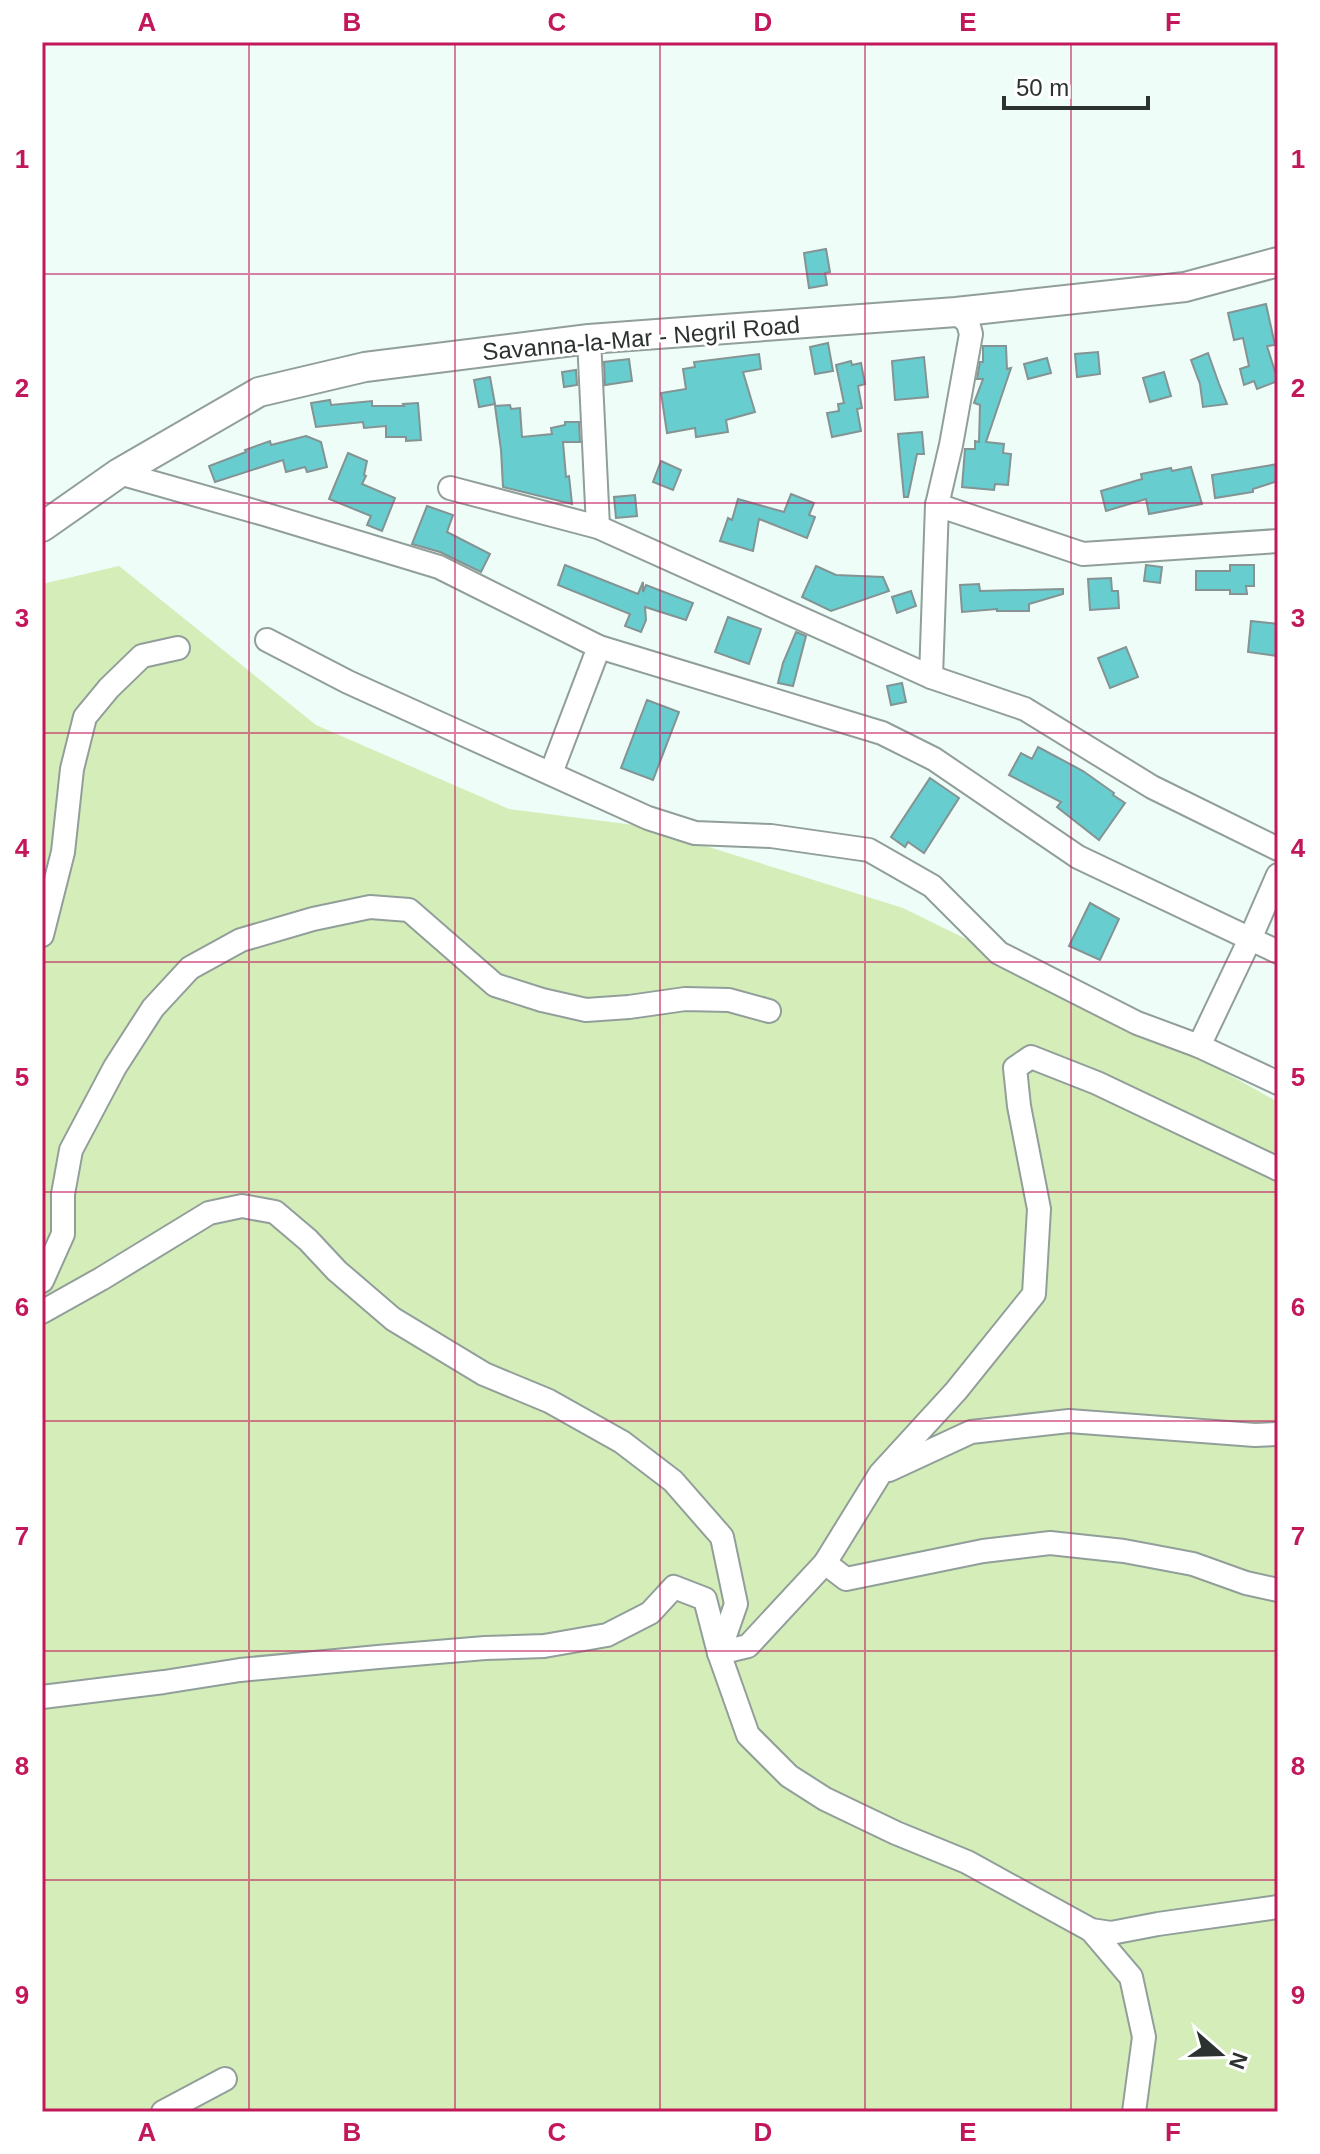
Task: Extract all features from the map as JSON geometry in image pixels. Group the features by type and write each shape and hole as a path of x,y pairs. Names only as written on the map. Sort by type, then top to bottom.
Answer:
{"main road":[{"name":"Savanna-la-Mar - Negril Road","path":"42,527 119,473 259,392 365,367 589,339 956,312 1185,287 1276,269"}],"street":[{"path":"931,677 937,505 971,334 968,323 956,312"},
{"path":"589,339 598,527"},
{"path":"119,473 439,567 599,647 882,733 934,759 1078,857 1278,952"},
{"path":"450,488 598,527 931,677 1025,709 1152,787 1278,849"},
{"path":"937,505 1083,554 1278,541"},
{"path":"267,640 348,682 648,818 695,833 771,836 869,850 932,886 999,953 1137,1023 1199,1046 1278,1083"},
{"path":"551,773 599,647"},
{"path":"42,935 63,852 72,769 85,717 142,656 178,648"},
{"path":"1199,1046 1278,875"},
{"path":"42,1281 63,1234 63,1194 71,1150 115,1067 153,1008 190,968 241,940 313,919 370,907 409,910 495,985 542,1000 586,1010 685,999 729,1000 769,1011"},
{"path":"719,1653 748,1646 825,1563 880,1474 956,1391 1034,1294 1039,1209 1019,1106 1015,1068 1031,1057 1097,1083 1278,1169"},
{"path":"42,1312 209,1213 242,1206 275,1212 393,1319 484,1374 549,1401 622,1442 673,1481 722,1537 736,1604 719,1653"},
{"path":"880,1474 971,1432 1069,1421 1278,1434"},
{"path":"825,1563 846,1579 983,1551 1050,1543 1124,1551 1193,1564 1246,1583 1278,1590"},
{"path":"42,1697 240,1670 560,1644 607,1635 650,1613 674,1587 705,1599 719,1653 748,1735 789,1776 825,1799 967,1862 1091,1930 1111,1933 1278,1907"},
{"path":"1091,1930 1131,1977 1144,2037 1134,2112"},
{"path":"163,2112 225,2079"}],"green space":[{"path":"119,566 316,725 509,809 642,826 903,908 1137,1023 1278,1102 1278,2112 42,2112 42,584"}],"building":[{"path":"826,249 830,272 825,273 827,285 809,288 804,253"},
{"path":"1266,304 1275,345 1267,346 1278,381 1257,389 1254,381 1244,385 1240,369 1249,366 1243,338 1234,340 1228,313"},
{"path":"828,343 833,371 815,374 810,347"},
{"path":"983,346 1006,346 1007,369 1011,368 986,442 1004,444 1003,453 1011,454 1008,485 995,484 994,490 962,487 965,449 975,449 975,441 979,442 980,405 974,403 983,379 977,379 980,362 983,362"},
{"path":"1098,352 1100,374 1077,377 1075,354"},
{"path":"1208,353 1227,404 1203,407 1200,384 1191,360"},
{"path":"759,354 761,369 743,372 755,412 726,420 728,432 696,437 695,428 667,433 661,393 686,389 683,369 695,367 694,362"},
{"path":"924,357 928,397 895,400 892,361"},
{"path":"1047,358 1051,373 1028,379 1024,364"},
{"path":"629,359 632,381 605,385 604,362"},
{"path":"851,361 852,365 861,363 865,384 858,386 862,408 857,409 861,431 832,437 827,413 839,411 838,404 844,403 836,365"},
{"path":"576,370 577,385 564,387 562,372"},
{"path":"1164,372 1171,396 1150,402 1143,378"},
{"path":"490,377 495,404 479,407 474,380"},
{"path":"330,400 331,405 372,401 372,406 418,403 421,440 386,437 386,426 364,428 363,422 316,427 311,403"},
{"path":"510,405 511,409 520,408 522,437 552,434 551,428 565,425 565,422 579,422 580,442 563,442 572,504 503,487 495,406"},
{"path":"922,432 924,454 917,454 908,497 904,497 898,434"},
{"path":"306,436 321,442 327,467 307,472 305,467 286,472 283,460 215,482 209,466 270,441 271,445"},
{"path":"348,453 367,461 362,484 395,498 382,531 367,525 371,516 329,499"},
{"path":"661,461 681,470 673,490 653,482"},
{"path":"1278,464 1278,481 1253,489 1253,492 1215,498 1212,475"},
{"path":"1191,467 1202,504 1149,514 1146,499 1106,511 1101,491 1142,479 1141,474"},
{"path":"791,494 814,503 809,515 815,517 807,538 759,519 753,551 720,541 728,518 732,520 738,499 784,512"},
{"path":"635,495 637,516 616,518 614,497"},
{"path":"427,506 453,515 447,532 490,554 481,572 440,552 412,544"},
{"path":"565,565 638,594 643,582 643,592 646,585 693,603 686,620 645,607 646,620 641,632 625,626 630,614 558,585"},
{"path":"1146,565 1162,567 1160,583 1144,581"},
{"path":"1230,565 1254,565 1254,586 1246,586 1247,594 1230,594 1230,590 1196,590 1196,571 1230,571"},
{"path":"816,566 836,575 883,577 889,591 831,611 802,597"},
{"path":"1111,578 1112,591 1118,591 1119,608 1090,610 1088,579"},
{"path":"979,584 980,591 1063,589 1063,594 1029,604 1029,611 997,609 962,612 960,585"},
{"path":"911,591 916,606 897,613 892,597"},
{"path":"728,617 761,629 749,664 715,652"},
{"path":"1251,621 1278,624 1278,656 1248,652"},
{"path":"796,632 806,636 793,686 778,683 783,663"},
{"path":"1126,647 1138,677 1110,688 1098,658"},
{"path":"902,683 906,702 891,705 887,686"},
{"path":"647,700 679,712 653,780 621,768"},
{"path":"1038,747 1083,771 1125,803 1099,840 1057,807 1061,802 1009,775 1021,753 1032,759"},
{"path":"930,778 959,798 924,853 908,842 905,847 891,837"},
{"path":"1090,903 1119,919 1100,960 1069,946"}]}
